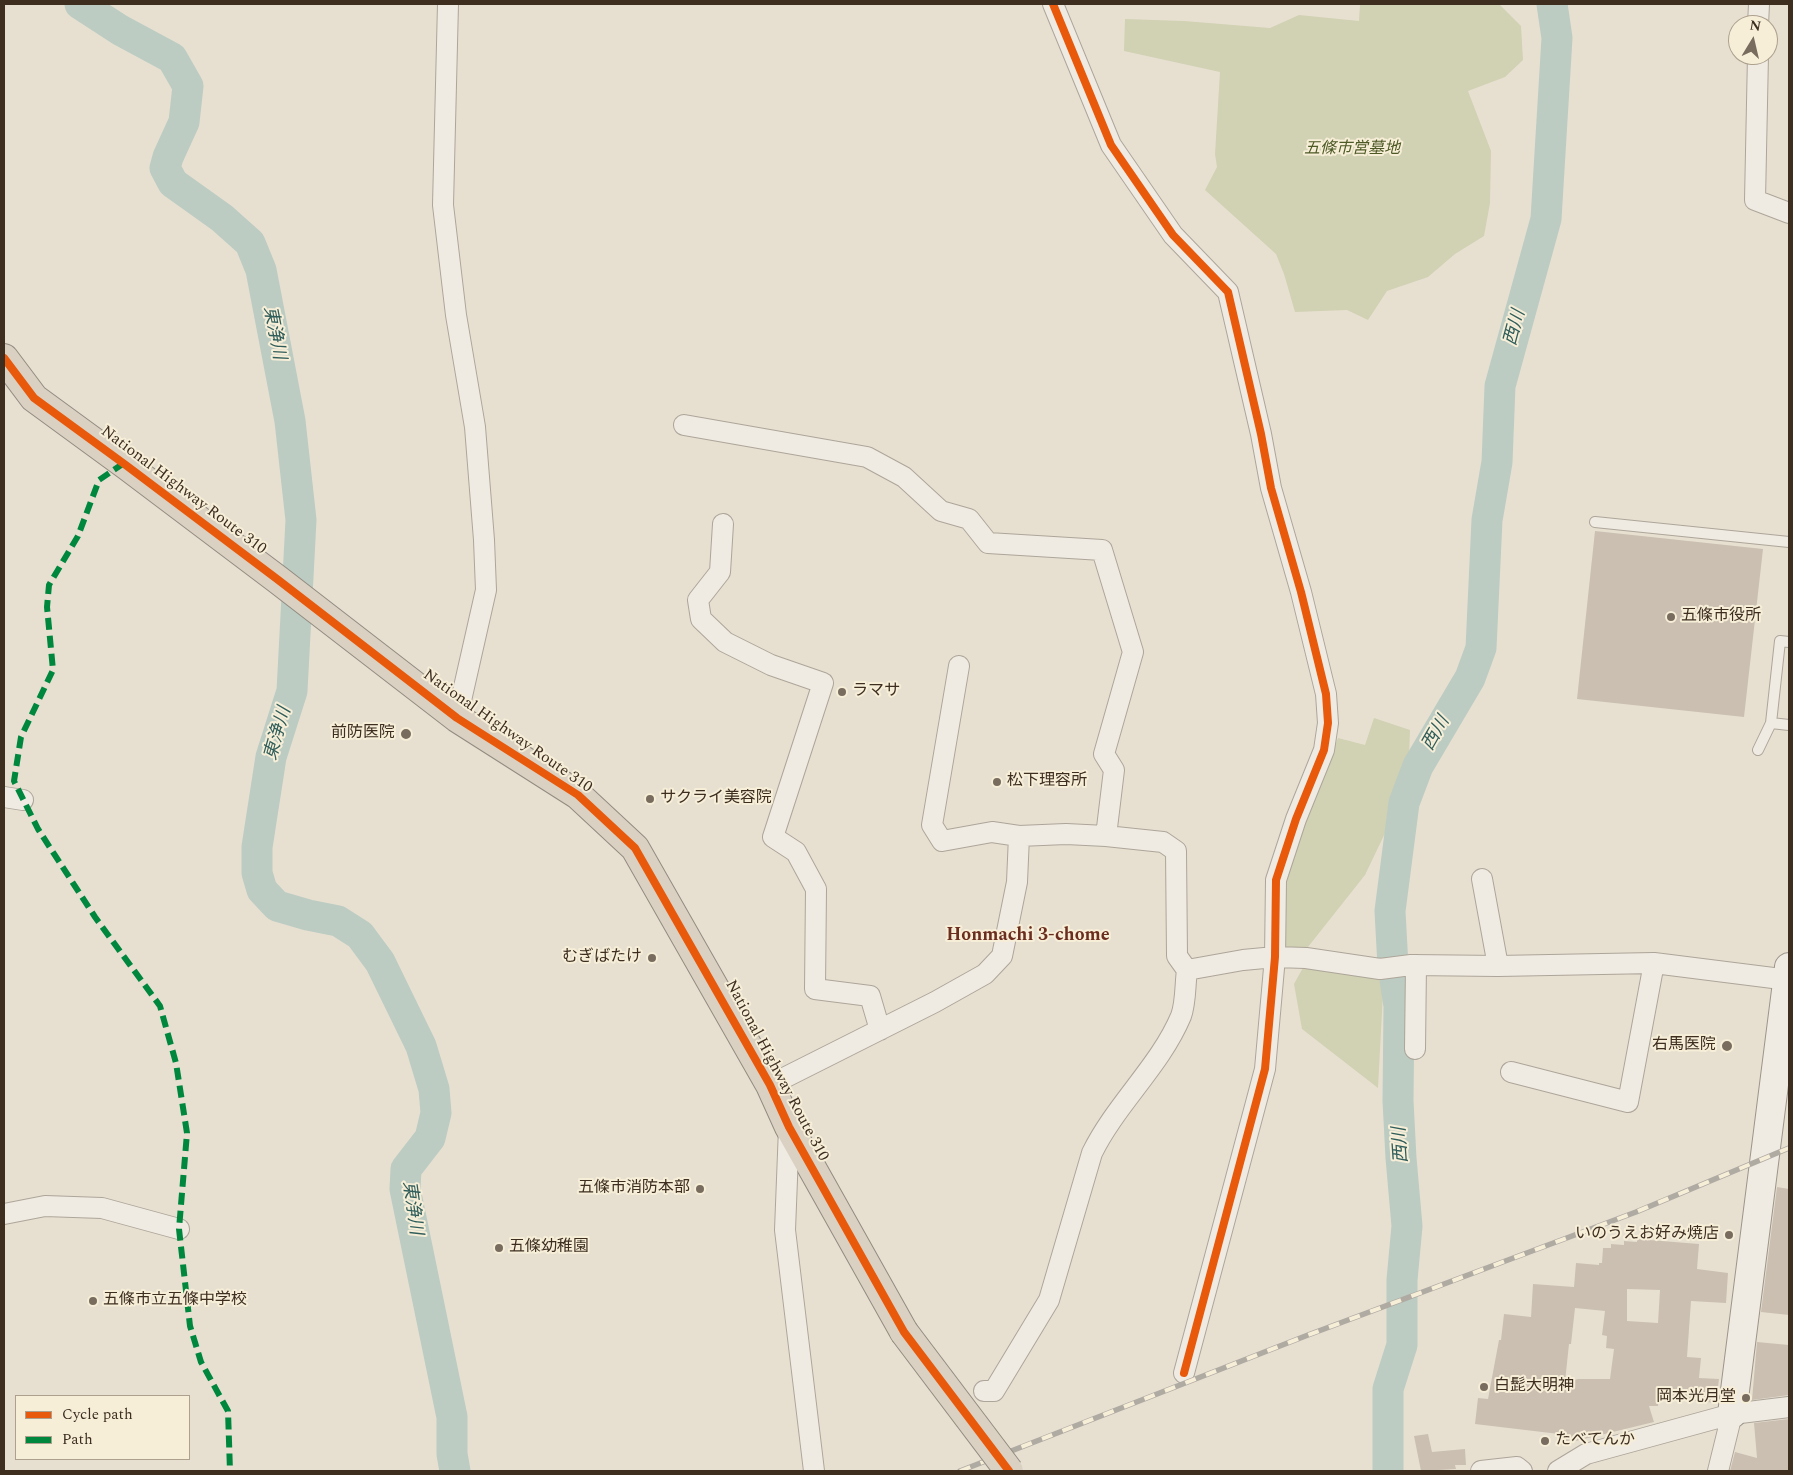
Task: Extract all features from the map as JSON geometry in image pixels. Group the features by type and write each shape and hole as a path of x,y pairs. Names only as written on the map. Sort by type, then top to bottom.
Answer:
{"highway":[{"name":"National Highway Route 310","path":"4,358 34,398 277,579 457,718 578,795 636,848 770,1085 789,1128 904,1332 1009,1471"}],"street":[{"path":"448,4 443,205 456,315 475,427 486,590 457,718"},
{"path":"1053,4 1111,145 1173,235 1228,292 1261,434 1271,488 1301,592 1326,694 1328,723 1324,750 1296,819 1276,880 1275,957 1264,1069 1184,1373"},
{"path":"1758,65 1755,200 1789,214"},
{"path":"684,425 867,457 904,477 941,511 969,519 988,543 1102,550 1133,652 1104,754 1114,770 1106,836"},
{"path":"723,524 720,572 698,600 701,619 725,642 771,665 824,683 773,838 796,852 816,889 815,989 870,996 880,1030"},
{"path":"959,666 932,825 942,841 992,832 1019,836 1066,834 1106,836 1163,842 1176,851 1176,956 1187,970 1182,1014 1166,1045 1103,1130 1092,1153 1049,1300 994,1391 984,1392"},
{"path":"770,1085 935,1002 985,974 1002,956 1018,882 1019,836"},
{"path":"1482,879 1498,966"},
{"path":"1187,970 1243,960 1275,957 1306,958 1380,968 1413,965 1498,966 1654,963 1789,975 1732,1414 1718,1471"},
{"path":"1511,1072 1628,1102 1654,963"},
{"path":"1413,965 1415,1049"},
{"path":"789,1128 785,1230 814,1471"},
{"path":"4,1214 45,1206 102,1208 179,1229"},
{"path":"1558,1471 1586,1454 1732,1414 1789,1407"},
{"path":"1481,1471 1517,1466 1522,1471"}],"lane":[{"path":"1595,522 1789,542"},
{"path":"1758,750 1771,722 1780,641 1789,642"},
{"path":"1771,722 1789,725"}],"green space":[{"name":"五條市営墓地","path":"1360,4 1499,4 1521,26 1523,60 1505,77 1468,91 1491,151 1490,203 1484,236 1455,254 1428,277 1387,291 1368,320 1347,310 1295,312 1276,254 1205,190 1217,167 1215,154 1220,72 1124,51 1125,19 1184,21 1270,28 1299,15 1359,21"},
{"path":"1374,718 1410,730 1409,756 1398,806 1365,875 1304,952 1282,948 1284,881 1300,833 1338,738 1365,745"},
{"path":"1305,964 1384,974 1378,1088 1302,1029 1294,984"}],"building":[{"path":"1595,531 1763,549 1744,717 1577,699"},
{"path":"1777,1187 1789,1189 1789,1315 1761,1312"},
{"path":"1637,1239 1699,1244 1697,1269 1728,1273 1726,1303 1691,1301 1687,1357 1701,1358 1699,1378 1719,1379 1716,1403 1658,1397 1658,1406 1649,1406 1654,1422 1559,1445 1559,1434 1475,1424 1478,1398 1488,1399 1499,1340 1501,1340 1504,1314 1531,1317 1533,1284 1574,1287 1576,1263 1599,1265 1599,1263 1602,1263 1603,1248 1611,1248 1611,1244 1624,1245 1624,1241 1637,1242","holes":["1627,1289 1660,1290 1658,1323 1627,1321","1575,1308 1605,1311 1602,1335 1607,1336 1606,1348 1614,1349 1610,1379 1578,1379 1565,1382"]},
{"path":"1757,1342 1789,1345 1789,1395 1752,1400"},
{"path":"1789,1419 1789,1471 1730,1471 1735,1452 1757,1458 1754,1423"},
{"path":"1428,1434 1432,1452 1465,1449 1466,1465 1455,1465 1456,1469 1421,1471 1414,1436"}],"waterway":[{"name":"東浄川","path":"80,4 120,30 172,58 188,86 184,122 165,168 173,183 222,218 250,243 261,270 290,421 301,520 292,691 271,757 257,847 257,873 262,890 277,906 338,921 360,935 380,962 421,1046 434,1089 436,1113 430,1138 406,1169 405,1189 452,1417 452,1454 455,1471"},
{"name":"西川","path":"1388,1471 1388,1389 1402,1345 1402,1280 1407,1226 1398,1101 1399,1006 1393,966 1390,911 1404,803 1418,766 1470,678 1481,648 1487,520 1497,462 1500,386 1546,219 1557,38 1552,4"}],"railway":[{"path":"960,1471 1308,1335 1636,1212 1789,1148"}],"marked path":[{"path":"124,463 99,480 78,536 49,585 47,607 53,670 21,737 14,781 38,829 95,917 160,1006 176,1063 187,1133 179,1229 190,1326 201,1362 228,1411 230,1471"}],"cycle path":[{"path":"1053,4 1111,145 1173,235 1228,292 1261,434 1271,488 1301,592 1326,694 1328,723 1324,750 1296,819 1276,880 1275,957 1265,1069 1184,1373"},
{"path":"4,358 34,398 277,579 457,718 578,795 635,848 770,1085 789,1127 904,1332 1009,1471"}],"place":[{"name":"五條市役所","path":"1671,617"},
{"name":"ラマサ","path":"842,692"},
{"name":"前防医院","path":"406,734"},
{"name":"松下理容所","path":"997,782"},
{"name":"サクライ美容院","path":"650,799"},
{"name":"むぎばたけ","path":"652,958"},
{"name":"右馬医院","path":"1727,1046"},
{"name":"五條市消防本部","path":"700,1189"},
{"name":"いのうえお好み焼店","path":"1729,1235"},
{"name":"五條幼稚園","path":"499,1248"},
{"name":"五條市立五條中学校","path":"93,1301"},
{"name":"白髭大明神","path":"1484,1387"},
{"name":"岡本光月堂","path":"1746,1398"},
{"name":"たべてんか","path":"1545,1441"}],"district":[{"name":"Honmachi 3-chome","path":"1028,936"}]}
